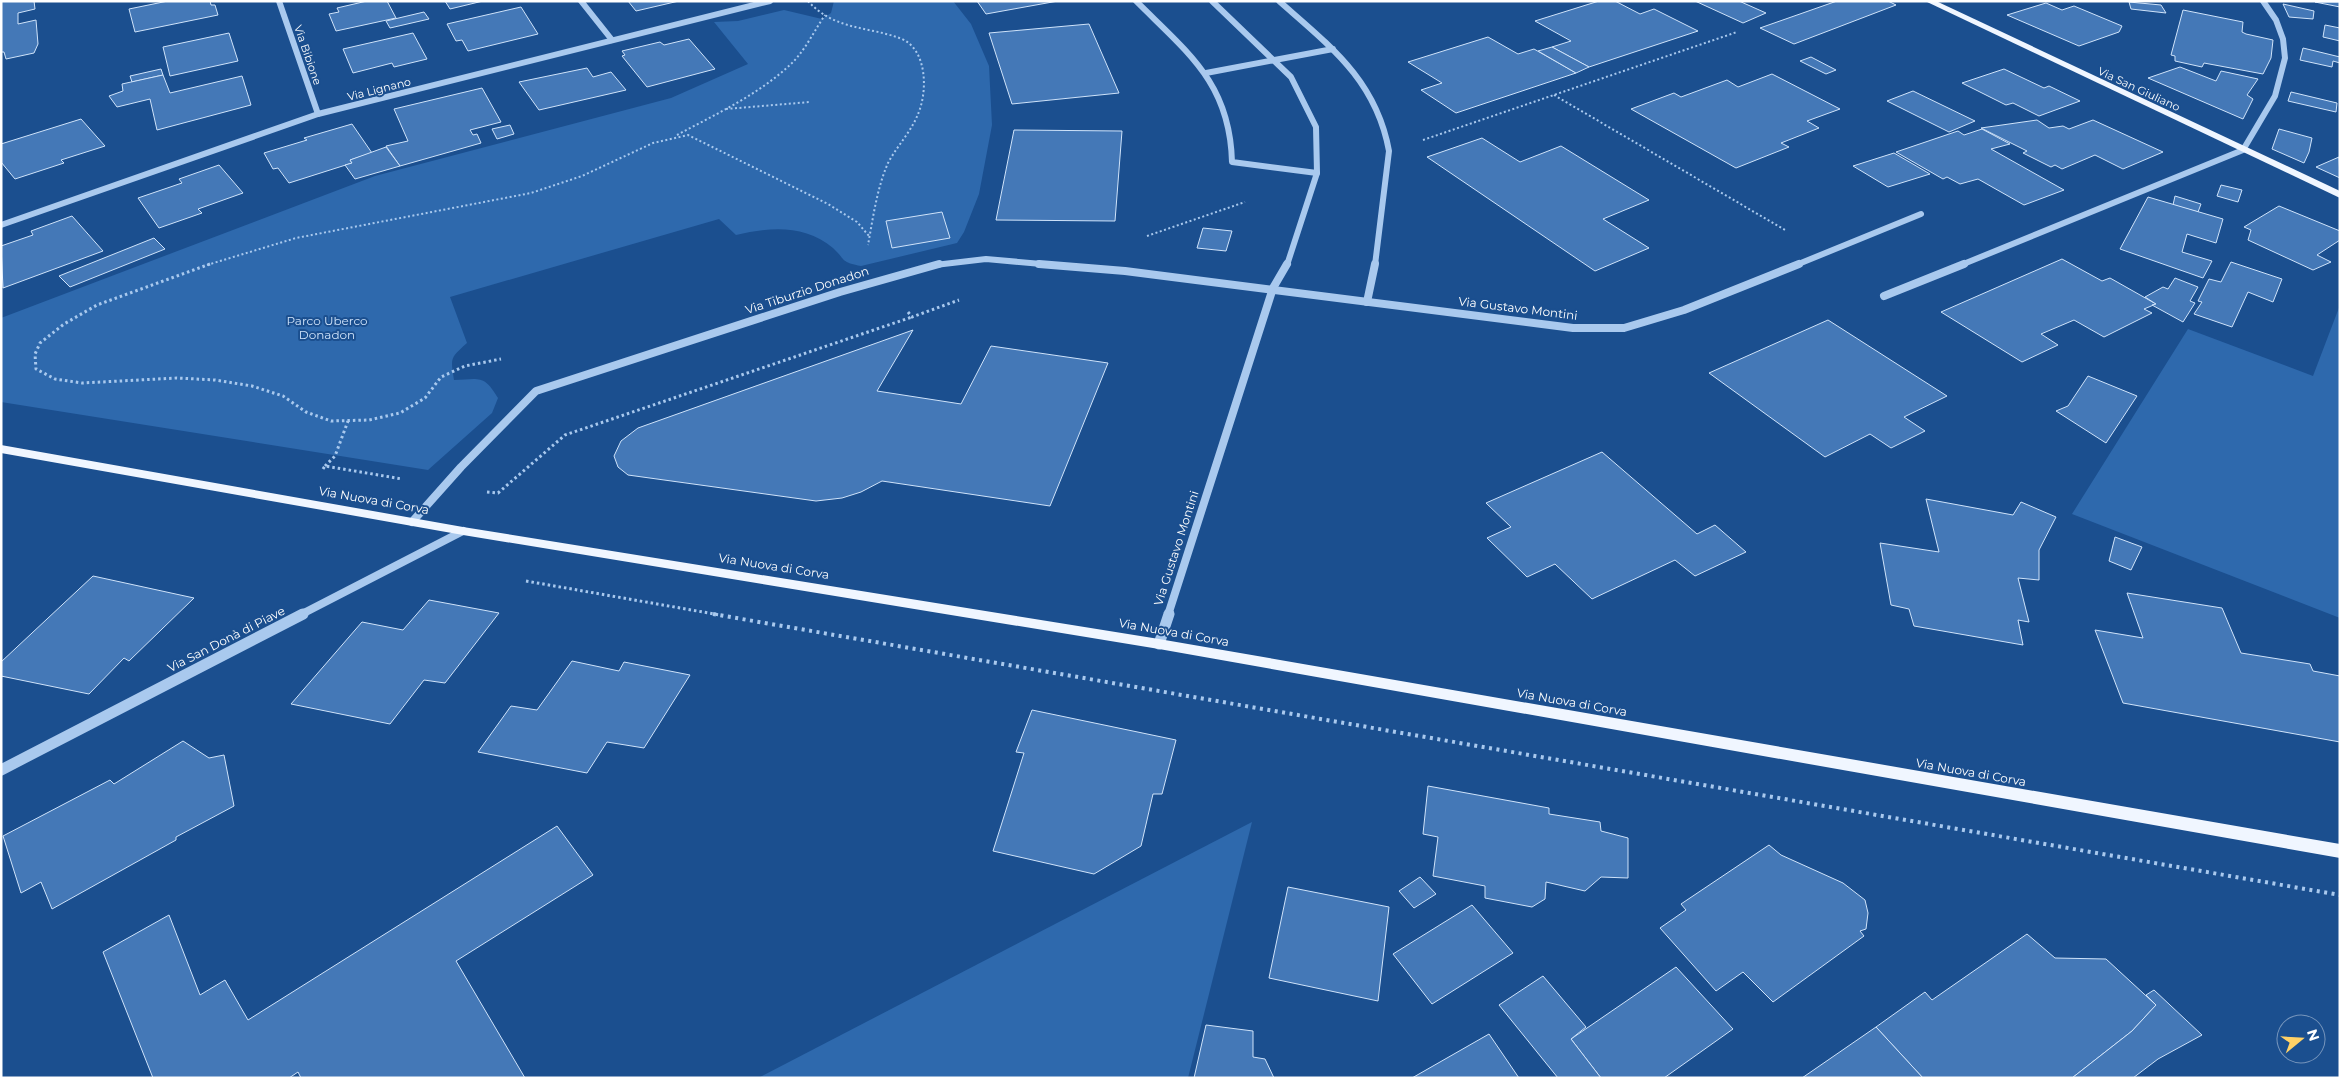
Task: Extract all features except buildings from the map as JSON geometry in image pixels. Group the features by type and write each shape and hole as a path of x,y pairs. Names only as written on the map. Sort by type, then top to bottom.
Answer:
{"main road":[{"name":"Via San Giuliano","path":"1929,1 2340,195"},
{"name":"Via Nuova di Corva","path":"1,449 463,531 1159,644 2340,850"}],"street":[{"name":"Via Bibione","path":"279,1 318,114"},
{"path":"581,1 612,40"},
{"name":"Via Lignano","path":"1,225 318,114 770,1"},
{"path":"1136,1 1206,73 1222,104 1234,140 1232,162 1318,173"},
{"name":"Via Gustavo Montini","path":"1159,644 1273,288 1288,265 1318,173 1316,127 1291,77 1212,1"},
{"path":"1279,1 1333,49 1360,78 1374,104 1386,134 1389,151 1378,252 1367,302"},
{"path":"1884,296 2243,150 2267,113 2285,69 2285,38 2263,1"},
{"path":"1206,73 1333,49"},
{"name":"Via Gustavo Montini","path":"1273,288 1573,328 1624,328 1684,310 1921,214"},
{"name":"Via Tiburzio Donadon","path":"412,522 461,467 536,391 840,292 940,263 986,260 1125,271 1273,288"},
{"name":"Via San Donà di Piave","path":"1,770 463,531"}],"path":[{"path":"808,1 825,15 846,26 901,39 914,46 921,59 923,95 918,114 888,164 869,236 867,251 861,266 881,280 912,317"},
{"path":"501,359 465,366 441,377 425,398 400,413 369,420 330,421 306,412 283,396 252,386 215,380 177,378 82,383 55,379 36,369 36,354 40,343 58,329 98,305 237,254 296,238 531,193 582,176 653,143 674,136 724,110 774,76 801,52 825,15"},
{"path":"1389,151 1737,32"},
{"path":"1554,95 1824,253"},
{"path":"724,110 810,102"},
{"path":"674,136 688,135 828,204 856,222 869,236"},
{"path":"1144,237 1253,199"},
{"path":"498,493 564,435 967,297"},
{"path":"325,466 335,456 348,420"},
{"path":"523,581 2340,896"}],"green space":[{"name":"Parco Uberco Donadon","path":"834,1 953,1 971,24 989,66 992,125 979,194 964,232 957,243 861,266 846,262 833,248 822,240 799,231 774,229 736,235 719,219 450,297 467,343 454,356 452,367 454,380 475,379 485,381 498,398 492,413 428,470 1,402 1,318 375,176 671,98 748,64 714,22 738,21 784,10 822,19 831,13"},
{"path":"2340,305 2340,618 2072,514 2188,329 2313,376"},
{"path":"1252,822 1188,1078 758,1078"}]}
